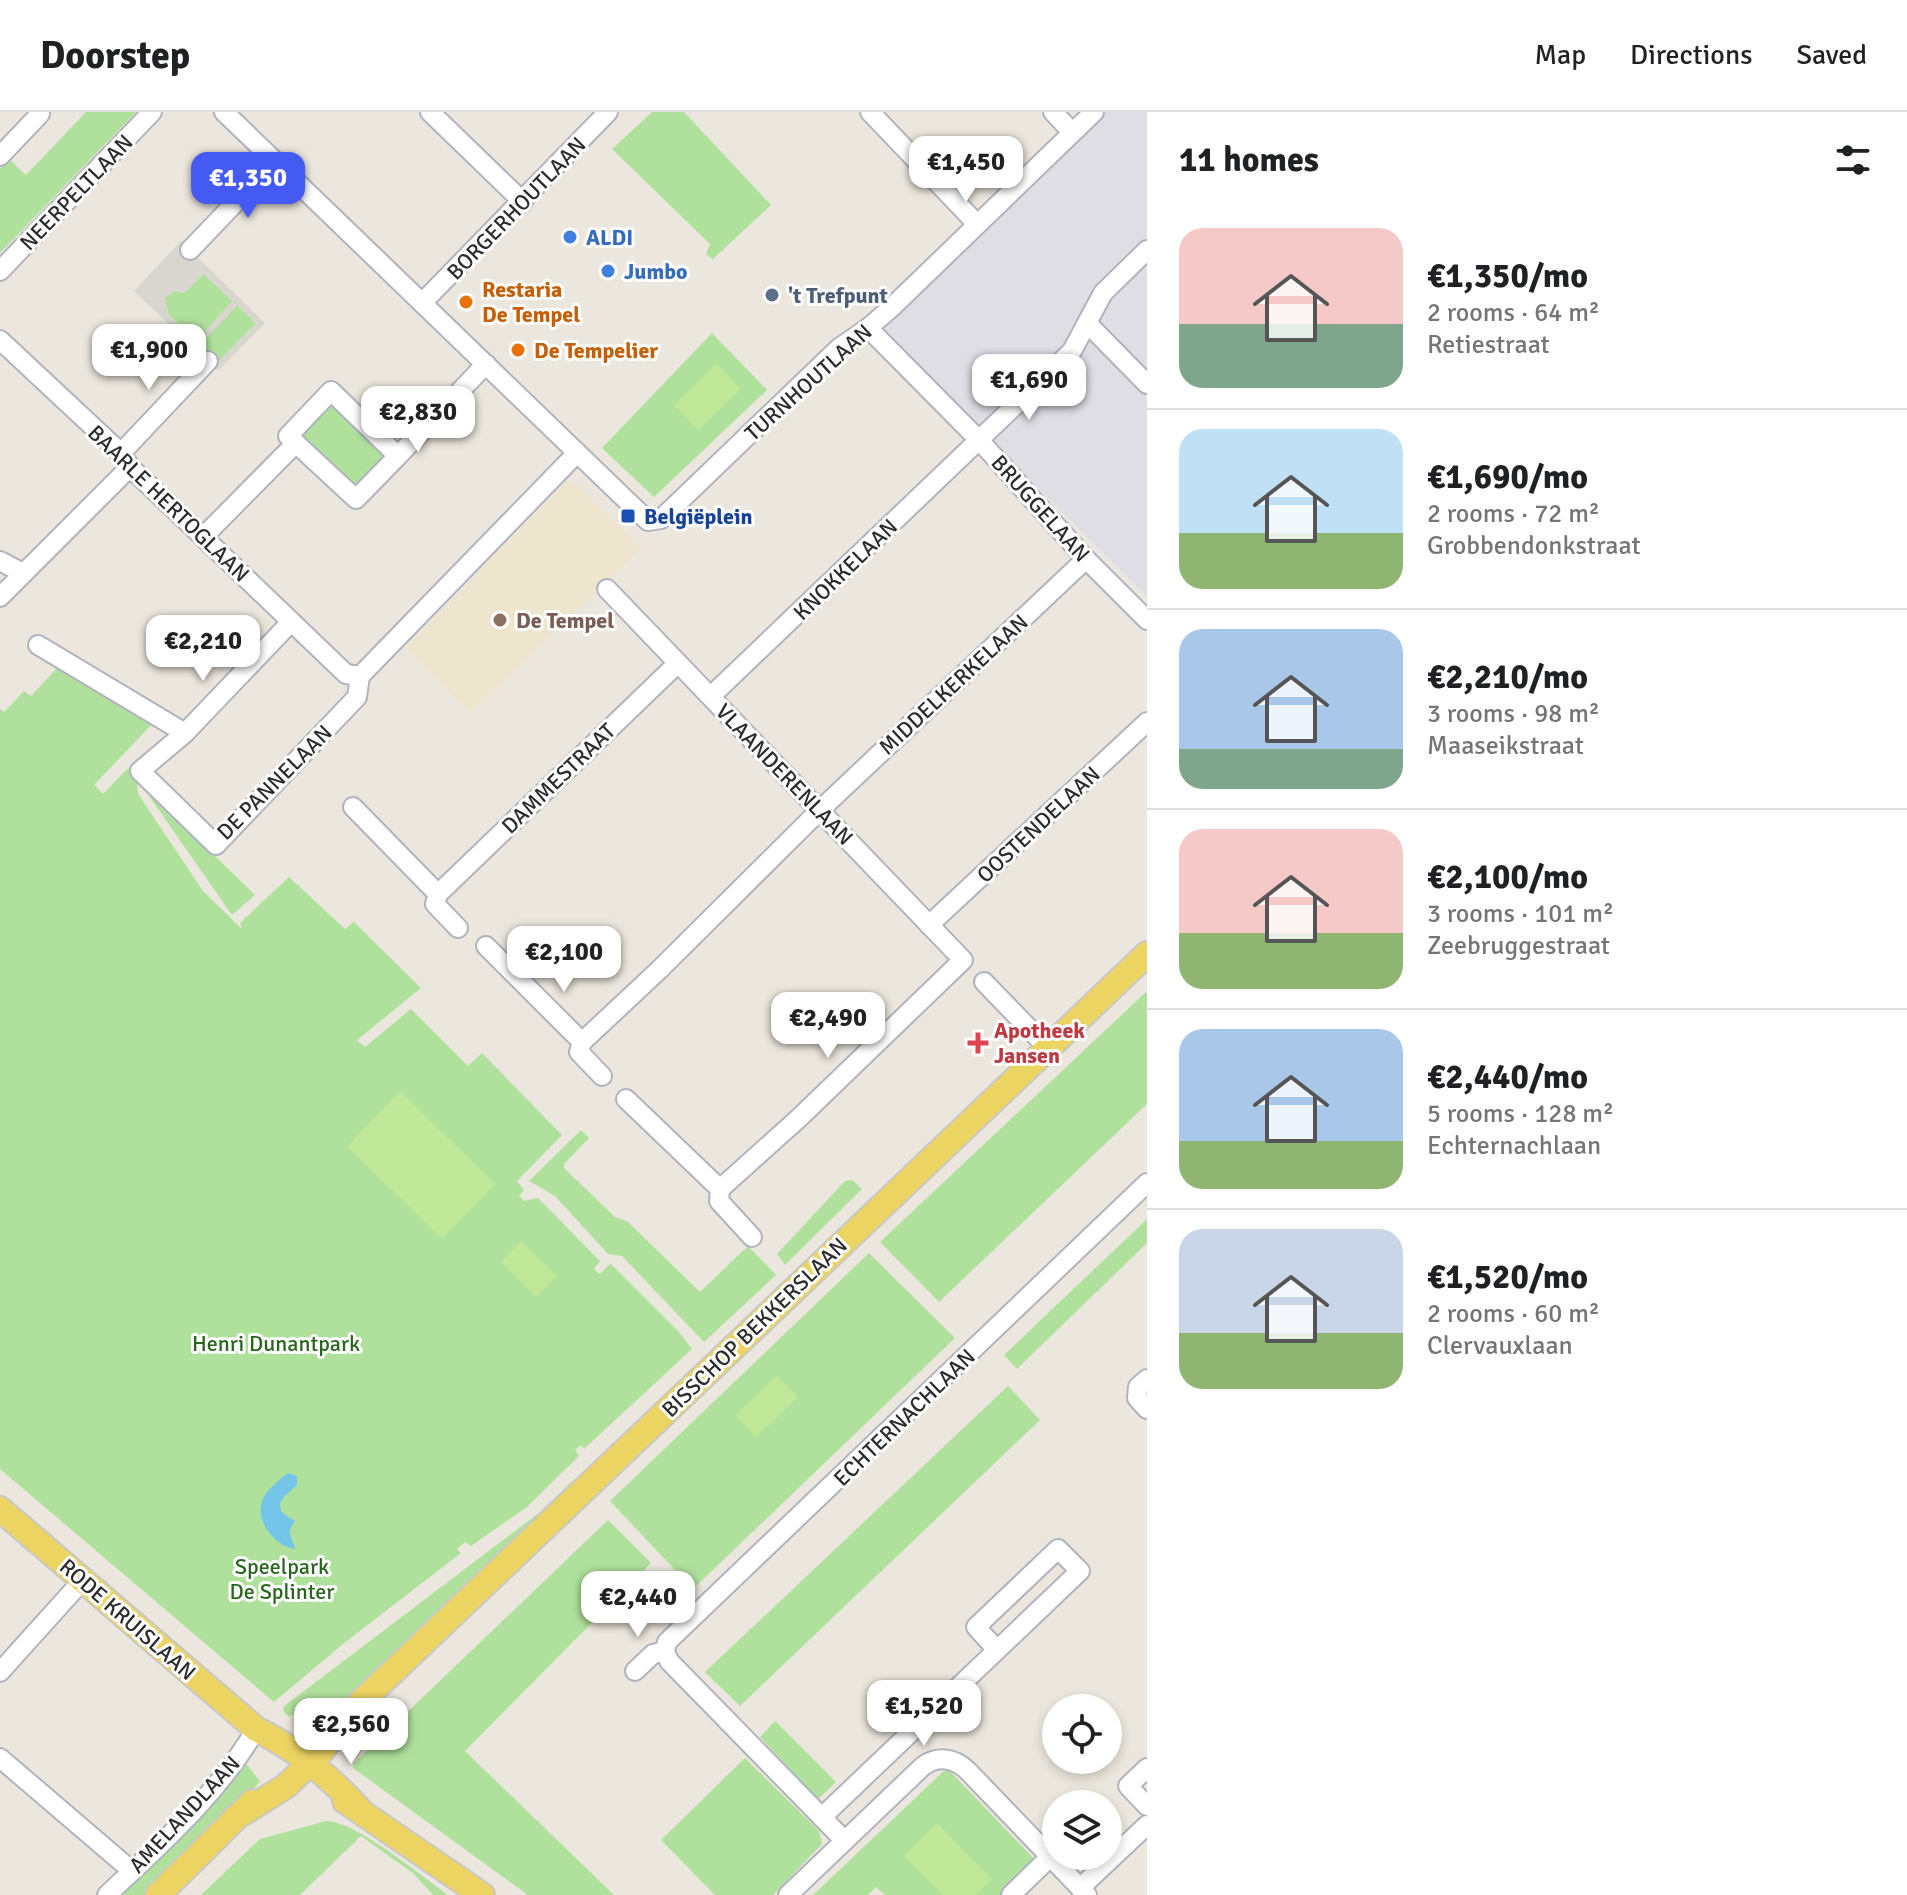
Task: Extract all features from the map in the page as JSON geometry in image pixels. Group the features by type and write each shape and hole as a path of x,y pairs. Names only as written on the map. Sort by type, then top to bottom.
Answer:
{"main road":[{"name":"BISSCHOP BEKKERSLAAN","path":"158,1895 1147,954"},
{"name":"RODE KRUISLAAN","path":"0,1509 256,1729 279,1741 297,1764 482,1895"}],"street":[{"name":"NEERPELTLAAN","path":"0,271 152,112"},
{"path":"224,112 577,453 360,676"},
{"path":"430,112 523,202"},
{"name":"BORGERHOUTLAAN","path":"422,303 608,112"},
{"path":"870,112 977,224"},
{"path":"1053,112 1072,132"},
{"name":"TURNHOUTLAAN","path":"577,453 648,521 661,519 839,348 868,328 1094,112"},
{"path":"0,156 40,114"},
{"path":"190,250 275,161"},
{"name":"KNOKKELAAN","path":"711,696 1072,351 1103,293 1147,250"},
{"path":"1087,323 1147,384"},
{"name":"BRUGGELAAN","path":"868,328 980,441 1086,559 1147,620"},
{"name":"BAARLE HERTOGLAAN","path":"0,340 346,674 360,676"},
{"path":"0,597 126,460 208,361"},
{"path":"398,456 331,391 288,436 356,499 398,456 486,364"},
{"path":"203,537 296,443"},
{"name":"MIDDELKERKELAAN","path":"582,1042 820,810 1086,559"},
{"path":"0,561 23,573"},
{"name":"VLAANDERENLAAN","path":"607,589 963,960 799,1118 720,1189"},
{"path":"38,645 185,733 291,622"},
{"name":"DAMMESTRAAT","path":"438,894 678,663"},
{"name":"DE PANNELAAN","path":"185,733 140,771 216,845 357,697 360,676"},
{"name":"OOSTENDELAAN","path":"929,925 1147,722"},
{"path":"353,807 438,894 435,904 458,928"},
{"path":"486,946 582,1042 579,1052 602,1076"},
{"path":"984,982 1048,1048"},
{"path":"626,1099 720,1189 719,1201 752,1237"},
{"name":"ECHTERNACHLAAN","path":"635,1671 653,1654 665,1651 667,1642 1147,1183"},
{"path":"1147,1379 1138,1387 1137,1398 1147,1409"},
{"path":"822,1817 1080,1571 1058,1549 976,1627 997,1650"},
{"path":"0,1672 82,1581"},
{"path":"665,1651 669,1661 844,1840"},
{"name":"AMELANDLAAN","path":"107,1895 182,1822 246,1746 256,1729"},
{"path":"0,1758 132,1871"},
{"path":"788,1895 928,1762 951,1760 967,1770 1042,1849"},
{"path":"1147,1768 1128,1786 1147,1806"},
{"path":"1062,1870 1083,1892 1147,1825"},
{"path":"1011,1895 1042,1865"}],"shaded area":[{"path":"1101,112 1147,112 1147,597 881,330"},
{"path":"181,241 265,323 218,371 134,291","holes":["202,275 206,275 232,301 201,336 191,336 168,314 165,298 174,291 184,293","238,305 256,323 218,362 200,344"]},
{"name":"De Tempel","path":"567,481 574,482 642,548 470,713 406,647"}],"green space":[{"path":"86,112 136,112 0,253 0,168 10,160 26,175"},
{"path":"652,112 684,112 771,205 713,259 706,254 710,244 612,149"},
{"path":"202,275 233,301 202,336 192,336 168,314 165,298 174,291 184,293"},
{"path":"237,305 256,323 218,362 200,344"},
{"path":"712,333 767,390 654,497 602,448"},
{"path":"717,364 741,389 698,430 674,405"},
{"path":"328,398 390,454 355,491 296,431"},
{"name":"Henri Dunantpark","path":"58,667 155,721 94,785 103,794 127,769 141,767 137,781 138,794 203,891 242,929 240,923 289,877 345,929 354,922 421,988 357,1040 365,1047 411,1009 468,1066 482,1053 562,1135 517,1181 524,1190 519,1196 524,1201 538,1198 600,1261 594,1269 600,1274 612,1265 692,1349 584,1449 581,1445 575,1450 579,1456 527,1507 471,1546 465,1542 457,1549 461,1553 274,1702 0,1469 0,709 4,712 24,691 31,696"},
{"path":"140,783 255,895 232,915"},
{"path":"1147,991 1147,1104 939,1302 880,1242"},
{"path":"400,1091 495,1184 442,1239 347,1146"},
{"path":"581,1130 589,1138 564,1164 564,1168 615,1217 628,1222 700,1292 748,1246 776,1275 704,1342 622,1256 608,1254 555,1196 529,1181"},
{"path":"852,1180 862,1189 785,1265 777,1254 845,1181"},
{"path":"1147,1219 1147,1243 1017,1369 1004,1355"},
{"path":"521,1241 557,1276 536,1297 501,1262"},
{"path":"869,1253 955,1338 693,1589 610,1501"},
{"path":"777,1376 798,1397 756,1437 736,1415"},
{"path":"1008,1386 1040,1420 740,1706 705,1672"},
{"path":"572,1481 576,1486 339,1711 311,1733 292,1714 290,1717 284,1712 283,1707 540,1512"},
{"path":"608,1520 651,1563 465,1751 614,1895 528,1895 353,1768 354,1763"},
{"path":"775,1721 836,1782 818,1799 760,1737"},
{"path":"745,1758 819,1831 822,1844 773,1895 715,1895 661,1840"},
{"path":"244,1761 260,1781 236,1812 147,1895 117,1895"},
{"path":"947,1768 1037,1862 1002,1895 885,1895 876,1887 868,1895 813,1895"},
{"path":"326,1821 338,1823 370,1839 448,1895 433,1895 414,1874 361,1836 300,1895 201,1895 260,1839"},
{"path":"937,1823 992,1879 975,1895 943,1895 904,1856"}],"water":[{"path":"288,1473 297,1476 297,1485 283,1498 280,1507 295,1521 290,1532 295,1549 272,1536 266,1529 261,1512 265,1495"}],"place":[{"name":"ALDI","path":"570,237"},
{"name":"Jumbo","path":"608,271"},
{"name":"'t Trefpunt","path":"772,295"},
{"name":"Restaria De Tempel","path":"466,302"},
{"name":"De Tempelier","path":"518,350"},
{"name":"Belgiëplein","path":"628,516"},
{"name":"De Tempel","path":"500,620"},
{"name":"Apotheek Jansen","path":"978,1043"}],"park label":[{"name":"Speelpark De Splinter","path":"282,1578"}]}
